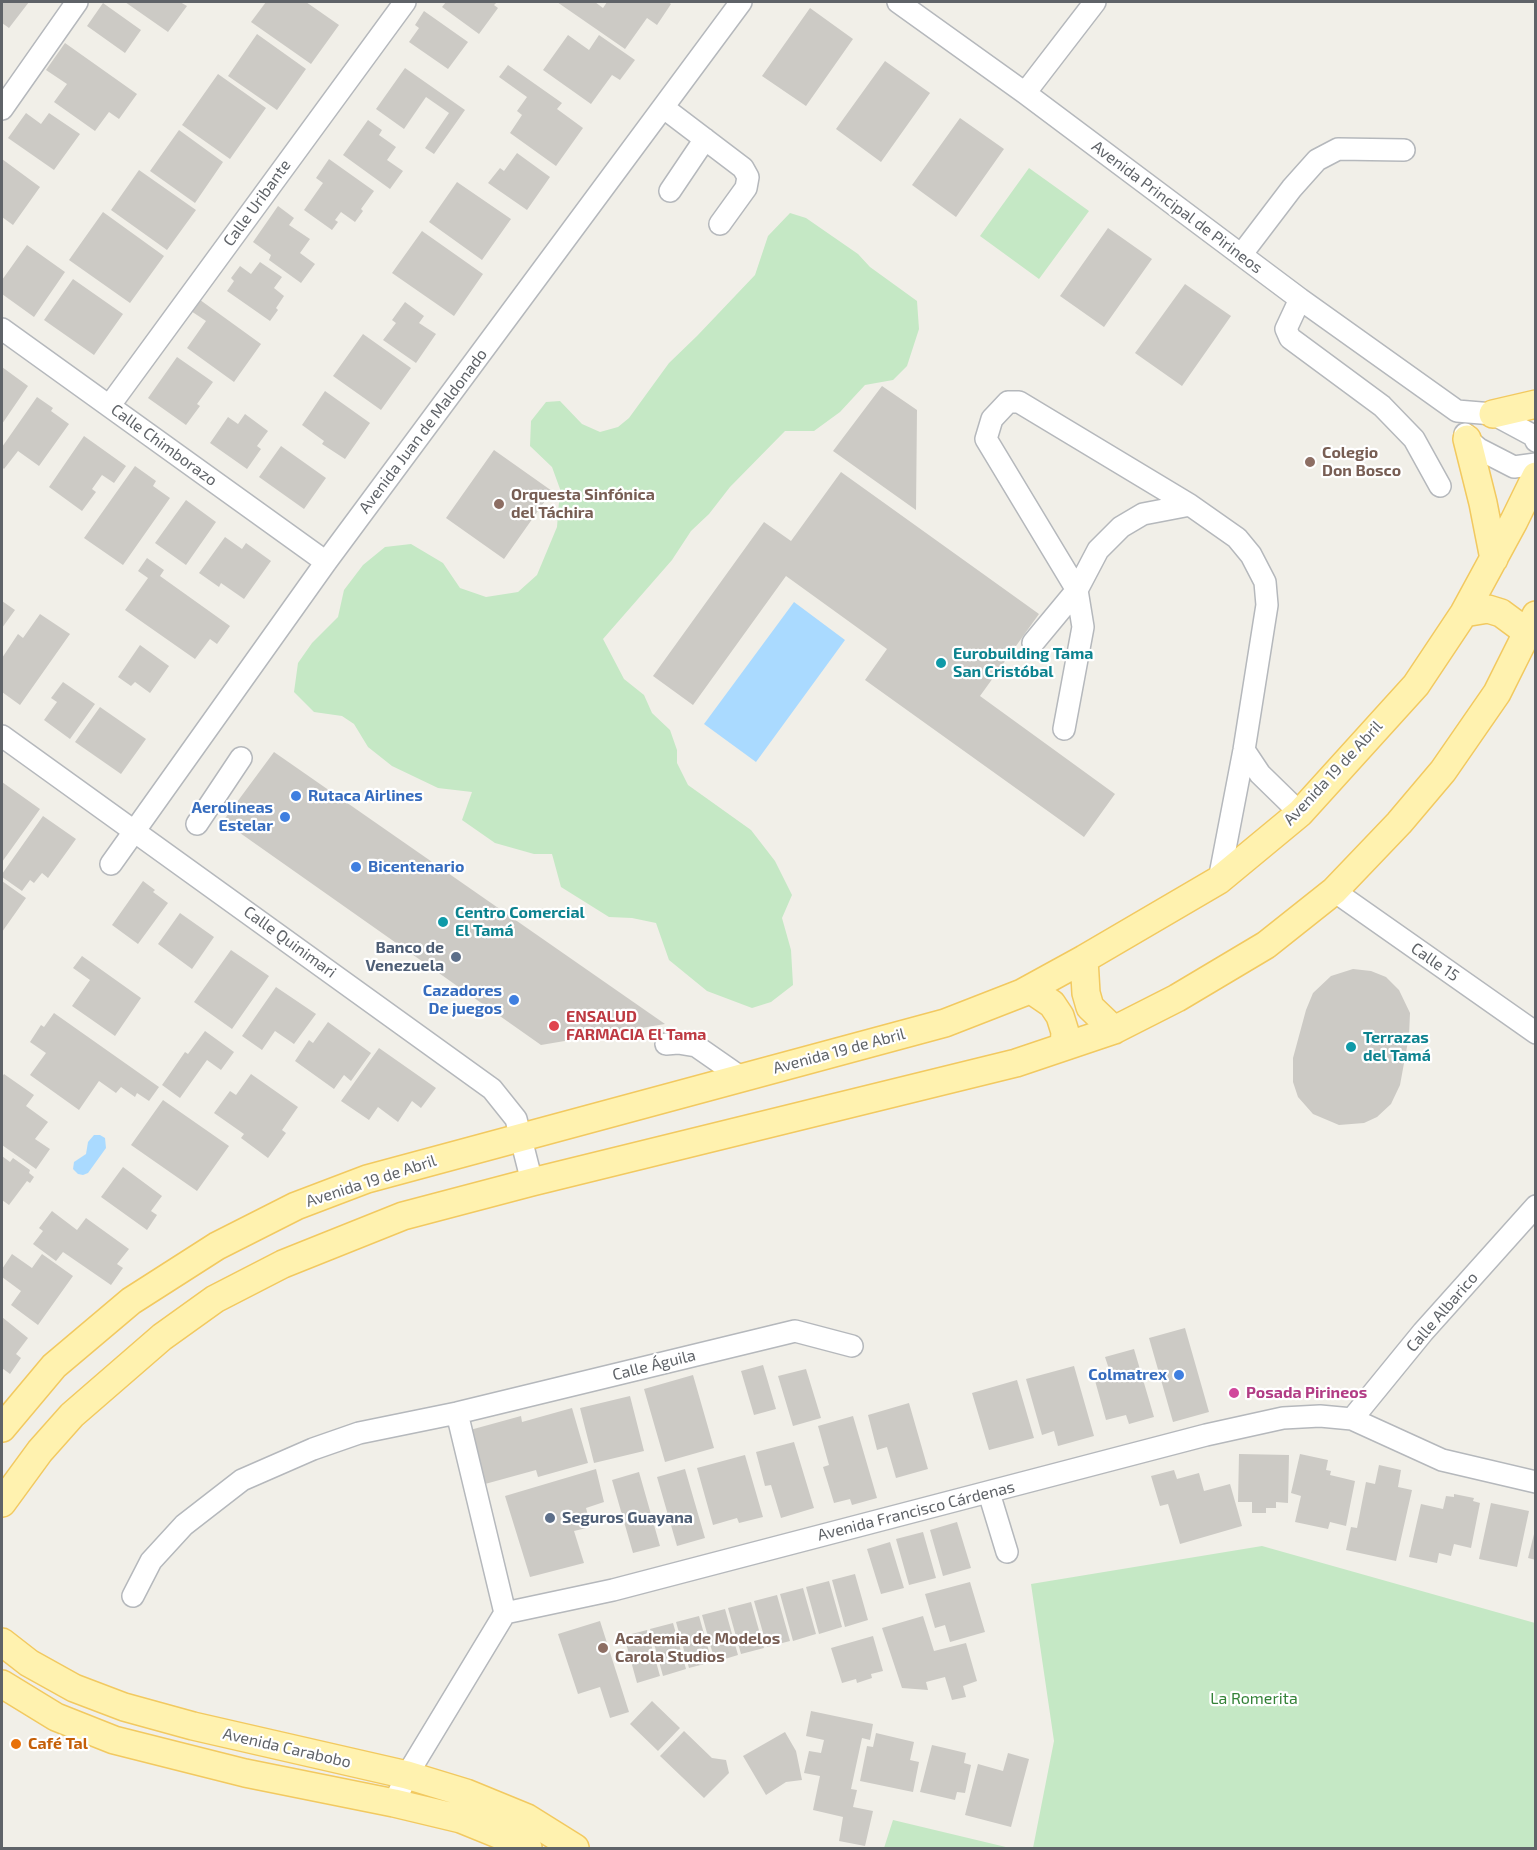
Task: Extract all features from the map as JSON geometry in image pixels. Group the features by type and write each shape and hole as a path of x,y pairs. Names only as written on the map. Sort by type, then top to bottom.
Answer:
{"main road":[{"path":"1493,414 1536,404"},
{"path":"1467,439 1494,559"},
{"name":"Avenida 19 de Abril","path":"2,1428 54,1366 130,1301 217,1246 296,1206 367,1179 945,1023 1030,989 1219,880 1300,813 1416,685 1464,614 1536,476"},
{"path":"2,1503 40,1451 72,1415 162,1337 215,1299 283,1264 403,1216 1016,1063 1114,1030 1177,998 1266,945 1334,891 1399,823 1443,771 1497,693 1532,624 1488,609 1464,614"},
{"path":"1084,959 1086,993 1090,1007 1114,1030"},
{"path":"1030,989 1052,1004 1060,1016 1065,1032 1064,1046"},
{"name":"Avenida Carabobo","path":"2,1642 29,1662 74,1688 124,1707 193,1726 408,1775 466,1793 527,1818 575,1848"},
{"name":"Avenida Carabobo","path":"2,1684 56,1717 114,1740 245,1773 461,1819 528,1848"}],"street":[{"path":"2,109 77,2"},
{"name":"Calle Uribante","path":"110,405 405,2"},
{"name":"Avenida Juan de Maldonado","path":"111,864 326,562 741,2"},
{"name":"Avenida Principal de Pirineos","path":"898,2 1025,93 1300,299 1457,411"},
{"path":"1025,93 1095,2"},
{"path":"664,108 743,168 748,177 746,188 720,224"},
{"path":"670,191 705,139"},
{"path":"1241,255 1292,188 1317,160 1338,149 1404,150"},
{"path":"1300,299 1286,329 1290,338 1382,406 1414,439 1440,486"},
{"name":"Calle Chimborazo","path":"2,329 326,562"},
{"path":"1064,729 1083,627 1077,590 986,439 992,419 1008,402 1019,402 1190,505 1237,538 1251,555 1265,582 1267,605 1265,625 1219,880"},
{"path":"1536,441 1534,436 1493,414 1457,411 1467,439 1479,449 1514,467 1536,464"},
{"path":"1033,643 1077,590 1098,550 1121,527 1143,514 1190,505"},
{"name":"Calle Quinimari","path":"2,736 492,1089 516,1119 532,1182"},
{"path":"1244,750 1260,774 1300,813"},
{"path":"197,824 241,758"},
{"name":"Calle 15","path":"1334,891 1536,1033"},
{"path":"666,1044 696,1046 742,1078"},
{"name":"Calle Albarico","path":"1352,1419 1423,1332 1536,1206"},
{"name":"Calle Águila","path":"133,1596 151,1561 177,1532 242,1480 313,1449 359,1433 457,1413 795,1331 852,1346"},
{"path":"394,1803 408,1775 505,1613 457,1413"},
{"name":"Avenida Francisco Cárdenas","path":"505,1613 613,1590 1206,1435 1283,1418 1320,1416 1352,1419 1442,1460 1536,1482"},
{"path":"989,1493 1007,1552"}],"green space":[{"path":"1029,168 1089,211 1039,279 980,236"},
{"path":"790,213 806,218 858,254 870,267 917,301 919,329 907,366 893,380 865,385 840,412 814,431 785,431 691,531 672,560 603,639 624,679 644,695 652,713 670,730 677,750 677,763 688,785 751,830 775,861 792,895 782,918 791,950 793,985 771,1002 752,1008 707,991 669,960 656,923 632,918 609,917 561,887 552,854 534,854 495,843 462,820 472,792 438,788 392,766 368,747 354,724 342,716 314,712 294,692 298,663 312,643 338,617 344,590 363,565 385,547 411,544 443,563 460,588 486,597 518,592 537,575 557,527 560,489 552,467 530,446 531,421 546,402 560,401 582,424 600,432 618,427 629,418 669,363 755,275 768,236"},
{"name":"La Romerita","path":"1262,1546 1535,1623 1535,1848 1033,1848 1054,1741 1031,1584"},
{"path":"893,1820 1010,1848 884,1848"}],"water":[{"path":"794,602 845,640 756,762 704,724"},
{"path":"94,1135 105,1138 106,1148 88,1173 78,1174 73,1169 74,1162 86,1154 88,1142"}],"building":[{"path":"2,2 29,2 9,28 2,23"},
{"path":"125,2 180,2 187,6 168,32"},
{"path":"266,2 306,2 339,25 311,64 251,22"},
{"path":"446,2 497,2 494,5 498,8 479,34 442,7"},
{"path":"557,2 595,2 603,8 607,2 668,2 671,4 657,25 647,18 625,49"},
{"path":"103,3 141,30 125,53 87,26"},
{"path":"810,8 853,39 806,106 762,76"},
{"path":"424,11 468,42 448,69 409,42 419,28 415,25"},
{"path":"257,34 306,69 277,110 228,76"},
{"path":"568,35 589,50 599,35 635,60 620,80 612,75 591,104 543,70"},
{"path":"65,43 137,94 119,119 109,112 95,131 54,102 67,84 46,70"},
{"path":"885,61 930,93 881,162 836,129"},
{"path":"508,65 562,103 557,109 583,128 556,166 510,133 522,115 517,111 527,97 499,77"},
{"path":"405,68 465,110 434,154 425,148 449,113 426,97 404,129 376,109"},
{"path":"218,74 266,108 230,159 182,125"},
{"path":"26,113 41,124 49,113 80,134 54,170 8,138"},
{"path":"960,118 1004,149 956,217 912,185"},
{"path":"368,120 382,130 379,135 396,147 387,160 403,171 390,189 343,155"},
{"path":"179,130 223,162 195,203 150,171"},
{"path":"517,153 550,177 527,210 488,183 500,168 504,171"},
{"path":"2,159 40,187 13,225 2,217"},
{"path":"329,159 374,191 355,222 341,212 332,230 304,210 323,183 316,178"},
{"path":"139,170 196,210 167,250 111,210"},
{"path":"457,182 511,219 482,260 429,222"},
{"path":"278,206 294,218 289,225 310,239 300,253 315,264 301,283 269,260 271,255 253,242"},
{"path":"103,212 164,256 130,303 69,260"},
{"path":"1108,228 1152,259 1104,327 1060,296"},
{"path":"422,231 483,274 454,316 392,273"},
{"path":"27,245 65,272 34,317 2,294 2,280"},
{"path":"260,262 282,277 274,288 284,296 270,321 227,291 234,281 231,278 240,266 251,274"},
{"path":"73,279 123,314 94,355 44,320"},
{"path":"1185,284 1231,316 1182,386 1135,353"},
{"path":"196,297 261,344 234,382 187,348 206,321 188,309"},
{"path":"405,302 424,316 419,323 436,334 416,363 383,340 396,323 392,320"},
{"path":"363,334 411,368 381,410 333,376"},
{"path":"177,357 213,382 197,404 200,406 186,425 148,398"},
{"path":"2,367 28,386 2,424"},
{"path":"882,386 917,410 916,510 833,451"},
{"path":"325,391 370,423 345,459 322,444 324,441 302,425"},
{"path":"37,397 53,408 51,411 69,424 39,466 18,451 4,469 2,467 2,447"},
{"path":"245,414 268,431 257,446 261,449 247,469 210,443 228,417 238,424"},
{"path":"84,436 126,466 114,483 102,475 92,489 96,492 82,511 49,487"},
{"path":"281,446 326,478 304,509 259,477"},
{"name":"Orquesta Sinfónica del Táchira","path":"494,450 552,491 504,559 446,518"},
{"path":"135,466 156,481 153,486 170,498 123,565 84,538"},
{"name":"Eurobuilding Tama San Cristóbal","path":"841,472 1039,614 980,696 1115,794 1084,837 865,680 887,649 786,576 693,705 653,676 764,522 791,541"},
{"path":"186,500 216,522 186,565 155,543"},
{"path":"225,537 242,549 246,543 271,561 244,599 221,583 219,587 199,573"},
{"path":"147,558 164,570 160,576 230,626 217,644 210,639 195,659 125,610 148,578 138,571"},
{"path":"2,601 15,610 2,628"},
{"path":"40,614 70,634 20,705 2,692 2,658 18,634 23,638"},
{"path":"140,645 169,666 150,693 135,682 131,686 118,677"},
{"path":"63,682 95,704 70,739 44,720 57,702 51,698"},
{"path":"100,707 146,739 121,774 75,742"},
{"name":"Centro Comercial El Tamá","path":"274,752 665,1024 541,1045 223,821"},
{"path":"2,782 40,809 2,862"},
{"path":"43,816 76,839 48,878 42,873 34,883 30,880 22,891 2,877 2,874"},
{"path":"2,881 26,898 2,932"},
{"path":"143,881 168,903 138,944 112,925"},
{"path":"180,913 214,937 192,969 158,944"},
{"path":"231,950 269,976 232,1029 194,1002"},
{"path":"82,956 141,998 115,1036 72,1006 90,980 73,968"},
{"name":"Terrazas del Tamá","path":"1353,969 1371,971 1386,977 1399,990 1410,1013 1409,1036 1400,1085 1391,1104 1377,1117 1364,1123 1339,1125 1313,1114 1298,1097 1293,1082 1293,1058 1313,993 1331,976"},
{"path":"276,987 316,1014 294,1044 275,1031 262,1050 242,1036"},
{"path":"54,1013 159,1087 149,1101 137,1093 135,1097 121,1087 116,1093 99,1081 79,1110 30,1075 46,1053 30,1042 41,1025 44,1027"},
{"path":"328,1022 371,1053 351,1081 344,1075 334,1089 295,1061 309,1040 313,1043"},
{"path":"205,1031 234,1052 221,1070 207,1060 180,1098 162,1085 185,1052 188,1054"},
{"path":"379,1048 436,1088 421,1108 412,1101 398,1122 378,1107 369,1120 341,1101"},
{"path":"4,1074 34,1095 26,1106 48,1122 35,1139 50,1149 36,1169 2,1145 2,1077"},
{"path":"251,1074 298,1107 282,1130 286,1133 268,1158 241,1138 244,1134 214,1113 230,1091 236,1095"},
{"path":"163,1100 229,1146 197,1191 131,1145"},
{"path":"2,1156 10,1162 13,1158 30,1170 29,1173 34,1177 30,1183 27,1181 9,1205 2,1200"},
{"path":"123,1167 162,1196 151,1211 157,1215 147,1230 101,1197"},
{"path":"52,1211 77,1230 86,1218 129,1249 117,1264 123,1268 111,1285 63,1252 56,1261 33,1244 43,1231 39,1228"},
{"path":"12,1254 32,1268 42,1254 73,1276 38,1325 11,1305 21,1291 2,1277 2,1269"},
{"path":"2,1317 28,1338 16,1354 21,1358 10,1374 2,1368"},
{"name":"Colmatrex","path":"1185,1328 1209,1412 1173,1422 1149,1338"},
{"path":"1134,1349 1154,1417 1129,1424 1126,1415 1106,1420 1094,1377 1110,1372 1105,1357"},
{"path":"763,1365 776,1409 754,1415 741,1371"},
{"path":"1074,1366 1094,1436 1058,1446 1054,1431 1042,1435 1026,1379"},
{"path":"806,1369 821,1418 793,1426 778,1376"},
{"path":"693,1375 714,1448 665,1462 644,1389"},
{"path":"1017,1380 1034,1438 989,1450 972,1393"},
{"path":"630,1396 644,1451 594,1463 580,1408"},
{"path":"909,1403 928,1469 896,1478 887,1447 877,1450 868,1415"},
{"path":"572,1408 588,1463 538,1477 536,1470 485,1484 470,1430 521,1416 522,1422"},
{"path":"853,1416 877,1498 852,1505 850,1499 834,1503 823,1467 829,1465 818,1426"},
{"path":"794,1442 814,1508 781,1518 771,1485 765,1486 756,1452"},
{"path":"1239,1454 1289,1455 1288,1503 1276,1502 1276,1508 1266,1508 1266,1513 1252,1513 1252,1502 1238,1502"},
{"path":"1300,1454 1328,1460 1326,1470 1331,1471 1330,1475 1355,1481 1346,1526 1330,1522 1328,1529 1295,1522 1301,1496 1291,1493"},
{"path":"745,1455 763,1517 739,1523 737,1518 713,1525 697,1468"},
{"path":"1379,1465 1401,1470 1398,1487 1412,1490 1396,1561 1346,1550 1351,1527 1357,1528 1366,1482 1375,1484"},
{"name":"Seguros Guayana","path":"596,1469 604,1502 586,1508 591,1527 574,1531 584,1563 530,1577 505,1496"},
{"path":"685,1469 705,1538 677,1546 657,1477"},
{"path":"1174,1470 1177,1479 1199,1473 1204,1491 1230,1484 1242,1526 1180,1544 1168,1504 1160,1506 1151,1476"},
{"path":"639,1472 660,1546 633,1553 612,1480"},
{"path":"1454,1494 1474,1498 1473,1501 1480,1503 1471,1548 1454,1544 1451,1556 1439,1553 1437,1563 1409,1557 1421,1504 1443,1509 1446,1496 1454,1497"},
{"path":"1491,1503 1529,1511 1517,1567 1479,1559"},
{"path":"957,1522 971,1568 943,1576 930,1530"},
{"path":"1536,1530 1536,1560 1528,1558"},
{"path":"923,1532 936,1578 909,1585 896,1539"},
{"path":"890,1542 904,1588 881,1594 867,1549"},
{"path":"855,1574 868,1620 845,1627 832,1580"},
{"path":"829,1581 842,1627 819,1634 806,1587"},
{"path":"970,1582 985,1632 950,1642 945,1625 935,1628 925,1594"},
{"path":"803,1588 816,1634 793,1641 780,1594"},
{"path":"777,1595 790,1641 767,1647 754,1601"},
{"path":"751,1602 764,1648 741,1654 728,1608"},
{"path":"725,1609 738,1655 715,1662 702,1615"},
{"path":"699,1616 712,1662 689,1668 676,1622"},
{"path":"923,1616 934,1651 966,1643 977,1681 963,1686 966,1697 952,1700 945,1677 926,1682 928,1690 902,1688 882,1628"},
{"path":"600,1621 629,1712 610,1718 600,1687 578,1694 558,1634"},
{"path":"673,1623 686,1669 663,1676 650,1629"},
{"path":"647,1630 660,1676 637,1683 624,1636"},
{"path":"873,1636 883,1671 871,1674 872,1678 857,1683 856,1679 842,1683 831,1648"},
{"path":"652,1701 680,1728 658,1751 630,1724"},
{"path":"811,1711 873,1724 870,1740 862,1738 851,1789 857,1790 853,1807 873,1811 865,1846 839,1841 843,1817 813,1810 820,1776 804,1773 809,1751 821,1753 824,1740 806,1736"},
{"path":"684,1731 712,1758 726,1760 729,1773 704,1798 660,1756"},
{"path":"785,1732 796,1751 802,1780 786,1782 766,1795 743,1756"},
{"path":"876,1733 914,1742 910,1760 919,1762 913,1792 860,1781 867,1746 873,1747"},
{"path":"932,1745 966,1753 964,1763 971,1765 965,1793 957,1792 955,1800 920,1792"},
{"path":"1008,1753 1029,1759 1011,1827 965,1815 978,1764 1003,1771"}],"place":[{"name":"Colegio Don Bosco","path":"1310,462"},
{"name":"Orquesta Sinfónica del Táchira","path":"499,504"},
{"name":"Eurobuilding Tama San Cristóbal","path":"941,663"},
{"name":"Rutaca Airlines","path":"296,796"},
{"name":"Aerolineas Estelar","path":"285,817"},
{"name":"Bicentenario","path":"356,867"},
{"name":"Centro Comercial El Tamá","path":"443,922"},
{"name":"Banco de Venezuela","path":"456,957"},
{"name":"Cazadores De juegos","path":"514,1000"},
{"name":"ENSALUD FARMACIA El Tama","path":"554,1026"},
{"name":"Terrazas del Tamá","path":"1351,1047"},
{"name":"Colmatrex","path":"1179,1375"},
{"name":"Posada Pirineos","path":"1234,1393"},
{"name":"Seguros Guayana","path":"550,1518"},
{"name":"Academia de Modelos Carola Studios","path":"603,1648"},
{"name":"Café Tal","path":"16,1744"}]}
